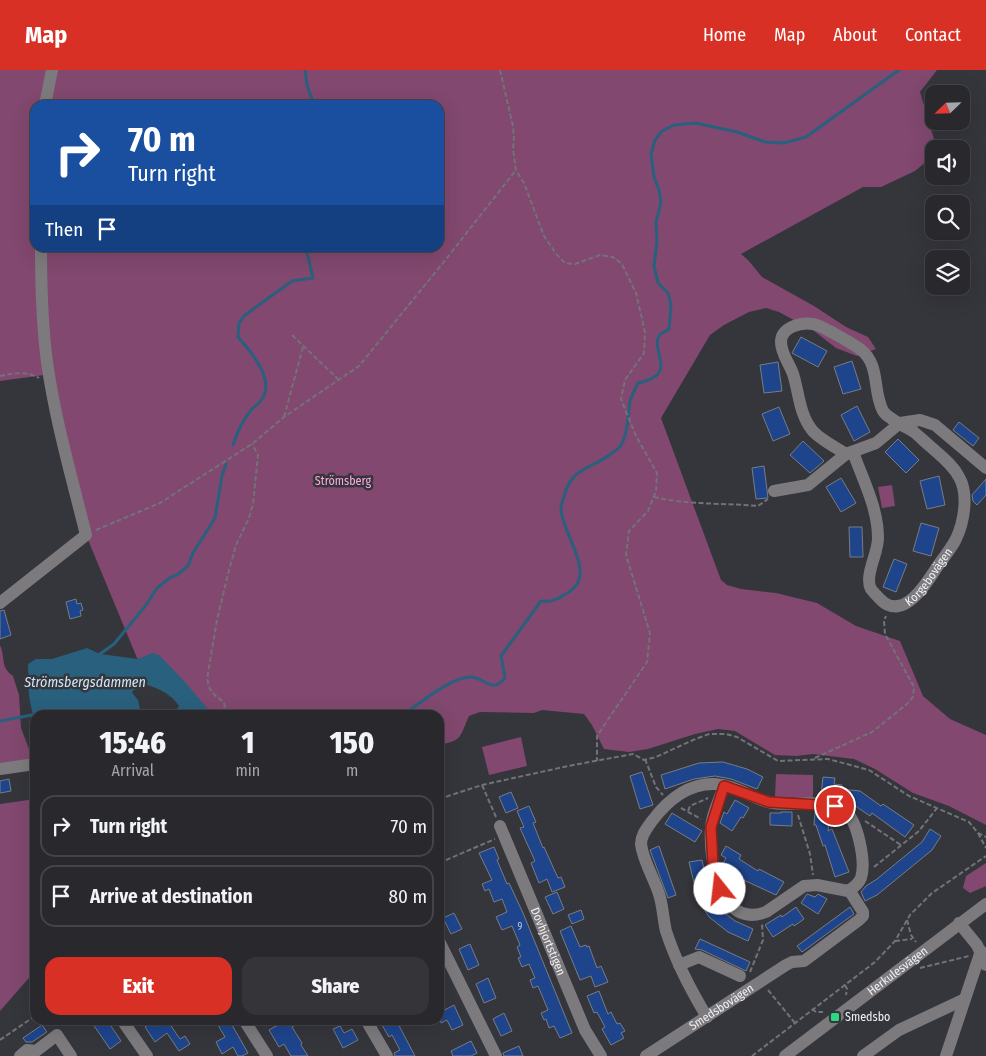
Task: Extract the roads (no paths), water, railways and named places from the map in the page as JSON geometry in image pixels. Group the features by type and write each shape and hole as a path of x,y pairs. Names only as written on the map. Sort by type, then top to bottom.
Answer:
{"street":[{"path":"46,100 52,70"},
{"path":"0,603 86,535 51,386 44,326 41,252"},
{"name":"Korgebovägen","path":"815,324 860,349 875,370 877,395 884,413 900,423 916,434 948,462 960,478 964,496 962,520 955,540 917,595 908,602 895,607 886,605 875,594 869,581 878,550 878,528 872,504 850,453 813,431 802,410 794,374 781,346 784,332 793,327 815,324"},
{"path":"774,491 808,485 850,453 876,443 900,423 920,420 935,425 986,468"},
{"path":"0,769 30,765"},
{"path":"706,1017 678,965 666,930 659,894 643,852 642,837 644,831 660,810 680,794 706,784 769,802 835,806 846,812 850,817 859,839 862,870 861,878 849,890 842,891 812,885 804,886 760,915 745,914 733,907 723,896 713,865 711,827 723,789"},
{"name":"Dovhjortstigen","path":"502,830 585,1030 601,1056"},
{"name":"Smedsbovägen","path":"646,1056 792,962 807,959 863,916 861,907 849,890"},
{"name":"Herkulesvägen","path":"785,1056 986,904"},
{"path":"959,923 981,945 986,965"},
{"path":"946,1056 981,945"},
{"path":"444,951 496,1056"},
{"path":"678,965 700,957 740,976"},
{"path":"863,1056 899,1030 964,1000"},
{"path":"125,1025 147,1056"},
{"path":"247,1025 266,1056"},
{"path":"369,1025 387,1056"},
{"path":"20,1056 27,1050 36,1051 57,1035 71,1056"}],"water":[{"name":"Strömsbergsdammen","path":"87,648 100,654 138,659 152,653 159,655 210,710 176,710 179,706 165,692 147,685 132,691 142,710 32,710 29,696 28,664 36,659 52,659"}],"waterway":[{"path":"305,70 307,85 312,100"},
{"path":"409,710 438,690 462,678 475,678 492,685 500,683 505,678 501,656 541,601 556,600 569,592 577,584 580,575 579,564 566,529 561,508 567,487 577,474 605,458 621,445 626,429 630,401 638,383 651,379 658,374 661,362 657,342 659,336 669,329 671,305 668,293 658,283 654,266 657,241 656,222 661,202 654,177 651,154 655,140 662,131 674,125 696,123 737,132 765,142 784,143 806,137 899,70"},
{"path":"233,445 245,418 261,401 266,383 260,366 238,337 239,323 245,315 292,281 313,278 307,252"},
{"path":"100,654 114,644 146,605 157,588 188,566 193,553 215,518 222,476 226,464"},
{"path":"0,721 30,715"}],"place":[{"name":"Smedsbo","path":"835,1017"}],"park label":[{"name":"Strömsberg","path":"343,481"}]}
